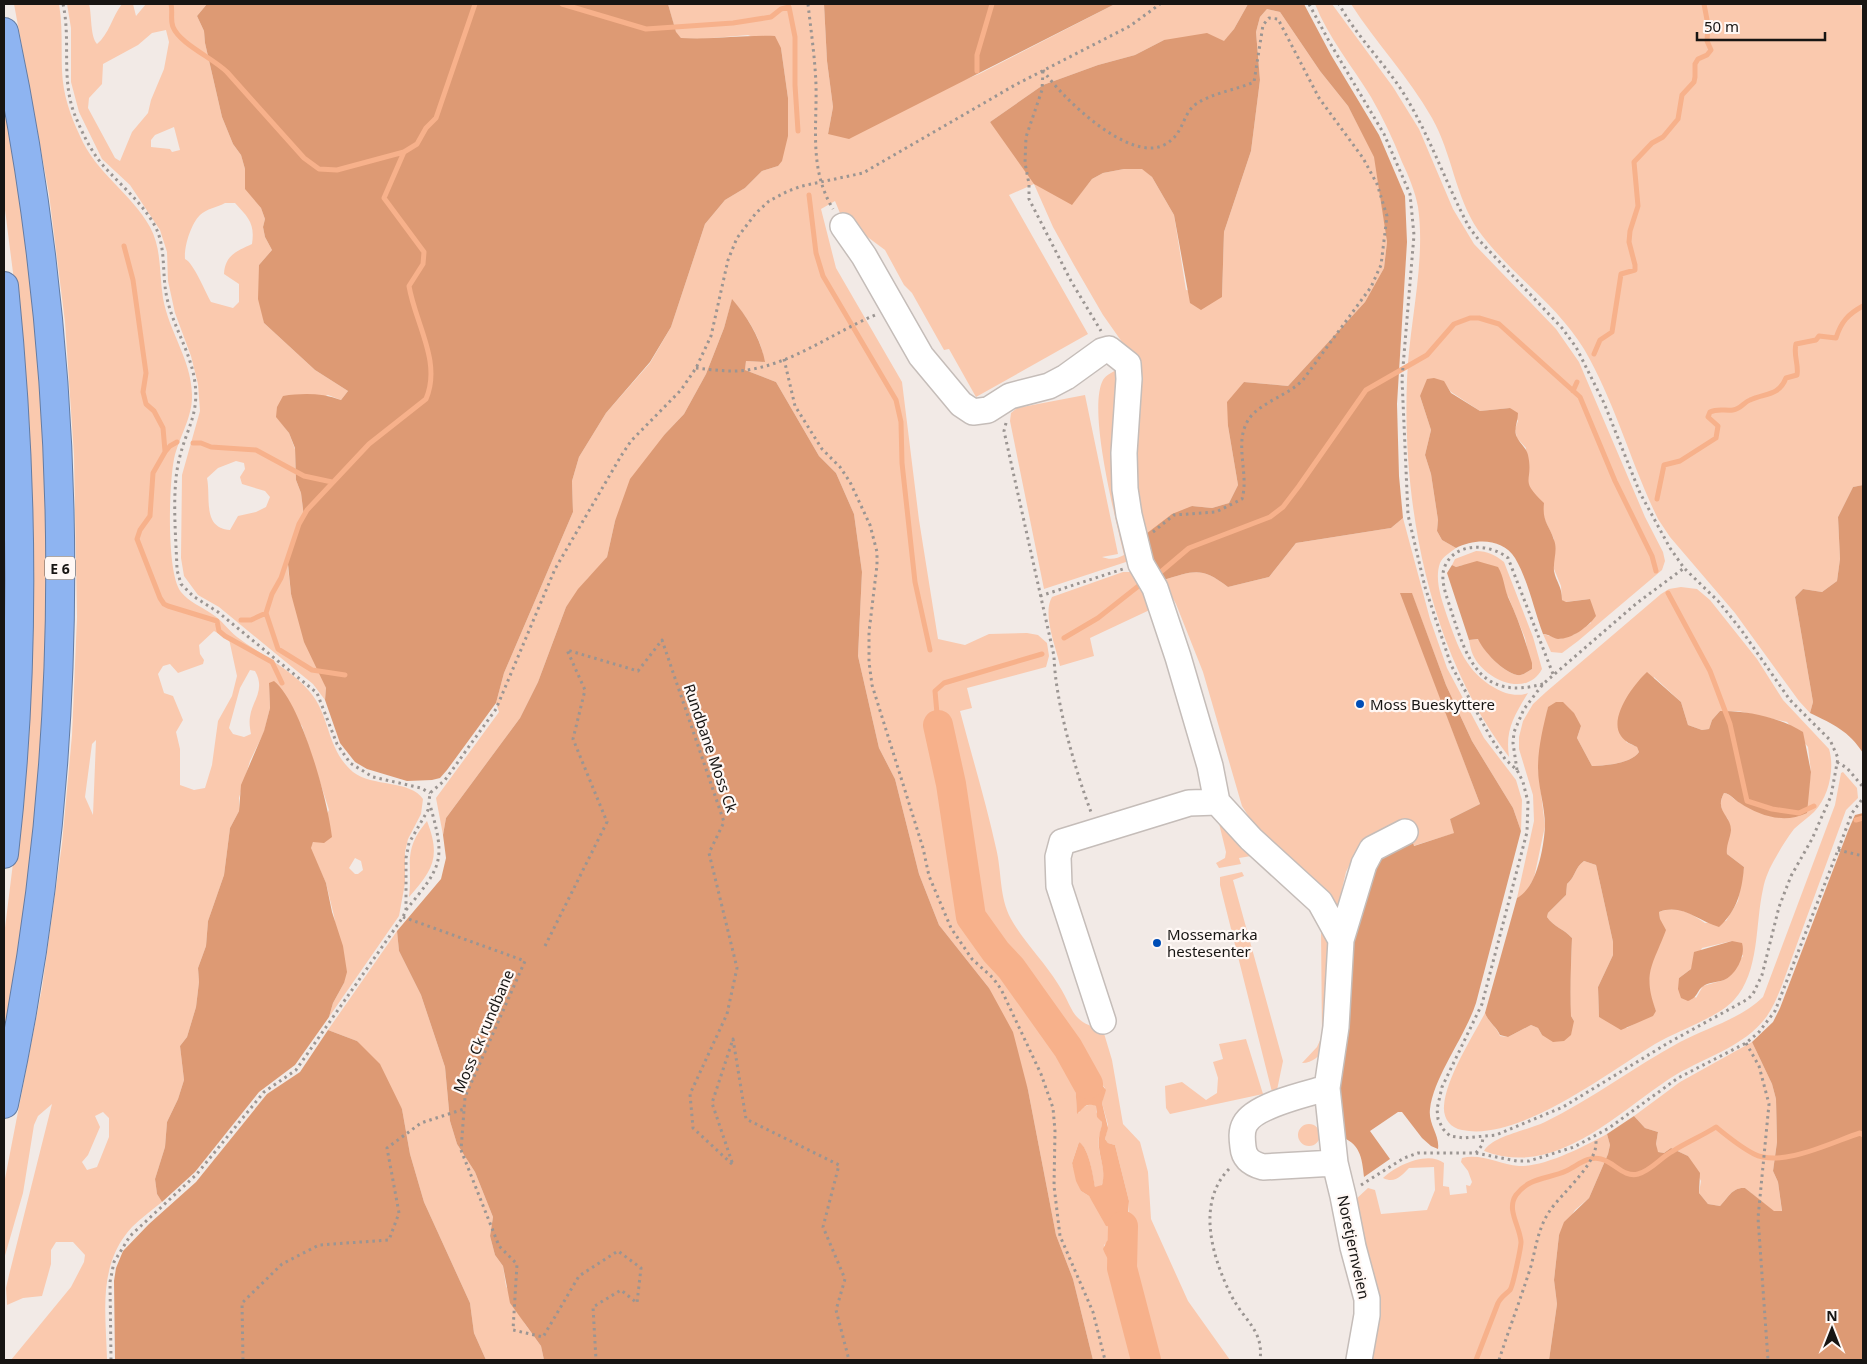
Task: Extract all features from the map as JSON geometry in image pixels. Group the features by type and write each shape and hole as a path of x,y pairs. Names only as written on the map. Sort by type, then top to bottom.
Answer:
{"highway":[{"name":"E 6","path":"4,32 30,174 51,343 58,463 60,566 58,683 50,806 30,961 4,1104"},
{"path":"4,286 12,367 19,480 20,601 16,706 4,854"}],"street":[{"path":"843,226 864,256 921,356 961,404 973,412 988,410 1010,396 1049,386 1066,377 1102,352 1109,350 1123,358 1128,364 1130,370 1124,453 1125,489 1138,555 1155,588 1165,616 1210,766 1218,802 1251,839 1320,902 1341,940"},
{"path":"1103,1021 1059,886 1058,858 1062,842 1188,803 1218,802"},
{"name":"Noretjernveien","path":"1359,1360 1367,1315 1367,1299 1353,1247 1335,1163 1327,1088 1336,1027 1341,940 1364,864 1372,849 1406,832"},
{"path":"1327,1088 1278,1104 1252,1115 1245,1124 1242,1133 1244,1154 1253,1164 1263,1167 1335,1163"}],"path":[{"path":"63,4 66,21 67,85 74,113 101,163 127,189 147,215 160,237 168,301 195,382 196,408 180,456 177,476 177,570 181,584 193,596 218,612 313,690 323,704 336,744 350,763 373,776 421,788 430,793"},
{"path":"808,4 816,82 816,161 819,183 843,226"},
{"path":"111,1360 110,1282 111,1273 119,1252 130,1236 180,1192 202,1168 259,1097 296,1070 406,910 438,867 439,845 430,804 430,793 445,780 496,709 555,569 621,456 631,441 681,390 696,368 711,336 728,260 746,225 769,201 788,191 863,173 1043,70 1130,26 1160,4"},
{"path":"1309,4 1384,134 1410,194 1414,235 1402,379 1408,515 1428,596 1451,665 1464,692 1491,738 1505,759 1517,770"},
{"path":"1339,4 1348,20 1403,93 1424,130 1463,216 1478,239 1562,328 1576,347 1604,403 1640,493 1654,522 1684,568 1719,602 1790,700 1830,740 1836,751 1837,762 1831,796 1779,907 1762,975 1753,994 1741,1005 1668,1043 1563,1107 1496,1135 1464,1138 1450,1136 1443,1129 1438,1119 1437,1109 1442,1087 1478,1014 1512,896 1529,813 1526,791 1517,770 1513,743 1514,732 1524,709 1542,684 1655,588 1684,568"},
{"path":"1040,596 1138,555 1174,515 1216,512 1242,499 1242,434 1247,423 1262,407 1291,391 1303,380 1371,287 1381,265 1387,216 1376,184 1363,158 1315,91 1278,19 1269,18 1263,25 1254,82 1195,105 1186,118 1180,133 1163,146 1149,149 1134,147 1111,133 1071,103 1054,86 1043,70"},
{"path":"1043,70 1042,90 1026,137 1025,163 1030,184 1029,199 1071,281 1105,338 1109,350"},
{"path":"696,368 734,372 754,369 784,359 893,308"},
{"path":"784,359 795,406 822,449 840,467 850,482 870,526 877,552 877,565 868,632 869,662 880,713 936,896 951,928 972,959 993,978 1001,989 1047,1089 1053,1108 1055,1131 1054,1186 1060,1236 1093,1312 1105,1360"},
{"path":"1010,396 1004,431 1054,656 1056,685 1071,744 1099,831"},
{"path":"1542,684 1517,690 1506,688 1490,681 1471,664 1443,581 1445,565 1450,558 1469,548 1480,547 1490,548 1508,558 1553,674"},
{"name":"Rundbane Moss Ck","path":"545,946 607,822 573,739 585,690 567,650 638,671 662,640 724,822 709,853 737,968 727,1014 690,1094 693,1128 734,1165 712,1103 734,1039 746,1119 839,1165 823,1227 845,1279 836,1310 849,1360"},
{"path":"1837,762 1847,768 1863,787"},
{"path":"1343,1196 1404,1158 1418,1153 1476,1153 1505,1160 1529,1160 1574,1147 1595,1137 1678,1078 1746,1042 1759,1032 1775,1011 1852,813 1863,798"},
{"path":"406,910 406,858 409,843 430,804"},
{"path":"1838,850 1863,856"},
{"name":"Moss Ck rundbane","path":"403,917 526,961 465,1097 462,1150 499,1246 516,1264 513,1330 543,1337 579,1276 618,1251 641,1268 637,1303 621,1290 593,1307 596,1360"},
{"path":"1746,1042 1760,1066 1769,1104 1758,1218 1768,1360"},
{"path":"243,1360 242,1304 282,1264 319,1246 389,1240 399,1213 387,1148 421,1123 464,1109"},
{"path":"1476,1153 1482,1145 1483,1136"},
{"path":"1499,1360 1516,1313 1541,1226 1562,1193 1593,1159 1597,1143 1595,1137"},
{"path":"1244,1154 1216,1184 1210,1209 1210,1237 1218,1265 1231,1296 1260,1340 1260,1360"}],"shaded area":[{"path":"14,4 59,4 63,80 65,96 73,120 95,161 142,215 150,227 157,244 163,298 188,369 192,394 188,419 174,459 171,488 171,548 176,582 181,592 192,602 216,616 237,637 285,669 310,692 322,712 338,753 353,772 370,780 410,789 423,799 421,814 408,839 405,852 405,883 399,916 329,1017 333,1003 344,983 334,916 326,883 310,848 329,810 302,726 269,683 270,708 264,732 250,761 239,798 239,811 230,828 224,875 208,921 206,946 198,968 199,982 196,1007 187,1037 180,1046 184,1080 178,1099 167,1122 165,1147 155,1179 157,1194 162,1202 132,1227 113,1257 108,1273 105,1307 107,1360 11,1360 71,1287 84,1262 85,1255 73,1242 56,1242 51,1250 51,1264 42,1296 23,1298 7,1305 6,1288 52,1104 38,1116 34,1125 23,1193 4,1259 4,1184 42,988 62,844 72,735 77,617 74,455 65,322 49,194","holes":["214,631 229,639 237,676 232,696 218,721 212,765 205,788 194,790 180,785 180,749 176,732 183,720 173,696 164,693 158,674 163,666 170,664 178,673 203,664 204,660 200,654 199,645","250,670 255,671 259,690 251,711 251,734 244,737 233,734 229,728 240,688","96,740 93,815 85,797 92,744","355,858 361,861 363,870 355,874 349,868","103,1112 109,1118 109,1137 97,1167 87,1170 82,1162 88,1155 100,1127 95,1116"]},
{"path":"67,4 89,4 93,36 97,44 105,35 122,4 133,4 136,16 146,4 207,4 197,16 204,31 222,117 233,144 241,155 245,169 246,189 261,208 265,219 263,227 265,237 272,250 259,265 264,323 315,370 348,391 341,400 328,395 277,417 289,433 295,449 296,480 301,493 304,517 288,567 291,594 326,688 325,700 313,684 219,607 198,595 184,576 181,558 182,475 200,411 198,384 191,356 175,313 168,281 167,252 160,230 130,185 102,159 79,112 71,82 71,28","holes":["166,30 169,42 164,69 151,100 148,113 132,132 120,161 115,158 88,108 89,98 102,84 103,64 138,45 152,33","174,127 180,150 172,152 170,149 151,147 151,140 155,135","225,203 235,203 252,226 252,244 229,258 225,268 224,274 239,284 239,302 233,308 211,302 195,272 185,259 189,236 197,219 205,211","236,461 244,463 245,469 240,477 242,484 265,491 270,497 266,507 256,512 238,516 230,530 221,528 211,518 207,478 218,468"]},
{"path":"207,4 668,4 676,32 681,38 775,36 781,48 788,98 788,136 782,161 778,166 762,171 745,188 725,200 705,224 671,327 650,362 606,413 579,457 572,481 573,512 504,673 496,703 440,778 407,781 367,769 355,762 340,743 325,700 326,688 304,642 291,594 287,554 304,517 301,493 296,480 295,448 289,433 276,417 277,407 283,396 312,394 341,400 348,391 315,370 264,323 258,299 259,265 272,250 265,237 263,227 265,219 261,208 245,189 245,169 241,155 233,144 222,117 204,31 197,16"},
{"path":"668,4 824,4 827,61 833,107 828,134 979,74 1115,4 1248,4 1234,29 1224,42 1164,40 1135,55 1098,65 1043,85 990,122 1072,204 1092,179 1103,173 1124,169 1143,169 1152,177 1174,215 1186,290 1222,297 1224,232 1251,151 1260,80 1256,32 1260,17 1267,9 1280,12 1320,71 1348,106 1375,157 1387,242 1384,268 1365,302 1288,386 1244,382 1228,426 1238,485 1229,503 1212,508 1192,506 1142,537 1137,523 1134,359 1103,315 1074,265 1053,227 1034,184 1009,195 1088,334 976,397 949,349 944,350 885,250 842,218 835,201 821,209 836,268 902,382 919,520 938,639 965,645 989,634 1027,633 1038,635 1047,643 1049,656 1046,667 967,688 972,708 960,711 998,857 1004,902 1016,927 1052,976 1074,1013 1084,1023 1103,1030 1112,1060 1123,1124 1140,1142 1148,1172 1151,1219 1188,1301 1230,1360 1093,1360 1073,1279 1056,1235 1028,1090 989,988 939,925 919,874 895,779 879,748 858,656 862,572 854,514 836,473 819,456 776,382 745,370 746,361 764,362 763,354 753,328 732,300 724,328 706,374 684,414 665,434 615,521 607,557 566,607 538,682 520,718 446,818 443,835 436,798 499,712 496,703 504,673 573,512 572,481 579,457 606,413 650,363 671,327 705,224 725,200 745,188 762,171 778,166 788,98 781,48 748,35 701,39 681,38 676,33","holes":["1069,1048 1105,1088 1102,1103 1108,1125 1105,1139 1108,1143 1115,1145 1129,1201 1128,1231 1104,1249 1104,1245 1116,1236 1120,1228 1111,1227 1089,1196 1081,1191 1072,1163 1079,1142 1086,1151 1095,1187 1101,1187 1104,1175 1099,1150 1102,1122 1096,1112 1096,1106 1091,1104 1081,1108 1079,1113 1077,1112 1075,1081"]},
{"path":"824,4 1115,4 849,139 828,134 833,107 827,61"},
{"path":"1248,4 1304,4 1331,55 1379,135 1405,196 1407,242 1397,404 1399,476 1403,518 1391,528 1296,543 1269,577 1228,587 1211,576 1197,572 1163,580 1142,537 1172,514 1192,506 1212,508 1229,503 1238,485 1228,426 1227,402 1244,382 1288,386 1365,302 1384,268 1387,242 1374,157 1348,106 1320,71 1280,12 1267,9 1260,17 1256,32 1260,80 1251,151 1224,232 1222,297 1201,310 1190,303 1174,215 1152,177 1142,169 1124,169 1103,173 1092,179 1072,205 1034,184 990,122 1043,85 1098,65 1135,55 1164,40 1207,33 1224,41 1234,29"},
{"path":"1315,4 1332,4 1393,87 1419,129 1453,209 1474,244 1556,329 1579,362 1645,517 1663,552 1665,561 1662,570 1562,653 1551,652 1543,634 1560,639 1575,634 1591,623 1590,599 1565,602 1562,600 1561,586 1554,569 1554,539 1527,480 1526,448 1517,438 1515,429 1518,421 1510,408 1480,411 1451,392 1443,381 1420,396 1431,430 1425,455 1431,474 1438,520 1437,531 1442,540 1456,548 1445,556 1438,570 1441,597 1451,627 1464,658 1485,682 1507,693 1520,695 1528,693 1512,724 1508,739 1509,757 1482,716 1459,672 1441,626 1426,578 1416,528 1410,478 1407,380 1419,271 1420,228 1417,201 1380,113 1333,40"},
{"path":"1351,4 1860,4 1863,13 1863,485 1853,487 1838,517 1840,559 1837,581 1822,592 1803,589 1795,597 1813,702 1810,713 1799,701 1735,613 1670,537 1658,519 1639,477 1605,390 1584,349 1560,317 1490,246 1478,230 1464,203 1439,131 1432,118 1413,88"},
{"path":"4,88 37,317 50,573 39,799 4,1052 4,936 14,855 17,304 4,202"},
{"path":"732,299 753,328 765,362 746,361 745,370 776,382 819,456 836,473 854,514 862,572 858,656 879,748 895,779 919,874 939,925 989,988 1013,1032 1028,1090 1056,1235 1073,1279 1093,1360 544,1360 541,1346 510,1303 503,1266 495,1255 490,1236 493,1217 475,1172 457,1144 450,1121 445,1067 421,995 399,951 397,931 441,879 446,858 443,835 446,818 520,718 538,682 566,607 578,589 607,557 615,521 630,479 665,434 684,414 706,374 724,328"},
{"path":"1118,369 1132,560 1044,589 1010,421 1011,413 1017,408 1085,395 1118,554 1102,557 1111,559 1124,555 1104,466 1098,415 1099,395 1103,380"},
{"path":"1434,378 1444,381 1451,393 1480,411 1510,408 1518,413 1516,435 1528,455 1529,484 1531,489 1544,503 1545,519 1555,544 1554,571 1562,600 1566,602 1590,599 1596,616 1574,635 1558,639 1543,634 1524,576 1510,551 1496,543 1480,541 1456,548 1442,540 1437,531 1438,520 1431,474 1425,455 1431,430 1420,396 1427,379"},
{"path":"1863,485 1863,753 1858,745 1846,734 1810,713 1813,702 1795,597 1803,589 1822,592 1837,581 1840,559 1838,517 1853,487"},
{"path":"1403,518 1430,619 1447,668 1484,738 1516,780 1522,800 1521,831 1513,808 1472,741 1446,685 1412,594 1401,593 1480,804 1450,819 1455,833 1413,846 1410,835 1401,824 1356,852 1346,872 1338,906 1326,898 1256,828 1242,806 1203,672 1176,604 1163,580 1197,572 1211,576 1228,587 1269,577 1296,543 1391,528"},
{"path":"1476,551 1491,554 1504,562 1533,637 1542,669 1535,678 1526,683 1516,684 1495,678 1478,664 1472,653 1469,640 1479,639 1494,660 1506,670 1521,675 1532,669 1525,638 1508,596 1463,565 1456,567 1452,565 1455,559"},
{"path":"1477,561 1498,567 1502,574 1532,663 1532,669 1523,674 1517,675 1506,670 1489,655 1478,639 1469,640 1447,573 1452,565 1456,567"},
{"path":"1123,572 1135,572 1156,607 1090,638 1094,656 1060,666 1049,621 1049,604 1052,597"},
{"path":"1681,587 1697,589 1710,600 1757,659 1783,700 1829,749 1831,773 1824,798 1814,812 1791,832 1768,873 1764,885 1755,947 1748,976 1742,989 1727,1007 1655,1044 1588,1087 1535,1116 1509,1126 1485,1131 1458,1129 1451,1125 1446,1118 1444,1106 1446,1095 1460,1058 1485,1013 1500,1036 1508,1037 1531,1025 1538,1028 1542,1035 1574,1021 1571,1016 1572,938 1547,917 1548,913 1566,895 1567,884 1581,863 1584,861 1596,865 1613,942 1613,955 1598,987 1599,1017 1627,1028 1656,1011 1650,997 1648,981 1660,919 1659,912 1672,909 1683,911 1705,923 1726,921 1738,901 1744,867 1727,854 1728,819 1721,807 1724,793 1761,813 1787,818 1808,792 1811,772 1808,747 1787,722 1738,711 1720,711 1712,720 1709,729 1702,730 1688,725 1681,702 1654,677 1626,742 1637,747 1639,752 1631,759 1624,761 1592,766 1577,738 1581,726 1548,707 1538,769 1545,826 1534,878 1524,895 1517,898 1534,821 1533,795 1519,749 1519,737 1523,721 1533,704 1546,692 1669,589","holes":["1732,941 1743,956 1724,980 1703,986 1696,998 1679,978 1691,969 1702,948"]},
{"path":"1400,593 1412,593 1446,685 1472,741 1513,808 1521,831 1476,1003 1465,1029 1443,1070 1433,1096 1430,1114 1438,1149 1422,1138 1402,1112 1398,1112 1370,1131 1390,1159 1364,1177 1361,1157 1356,1147 1339,1136 1332,1095 1349,948 1372,859 1410,835 1414,846 1454,833 1450,819 1480,804"},
{"path":"1647,672 1681,702 1688,725 1702,730 1709,729 1712,720 1720,711 1730,711 1774,719 1803,732 1811,772 1807,813 1790,818 1772,817 1748,808 1724,793 1721,804 1731,830 1727,854 1744,867 1738,900 1730,914 1719,927 1683,911 1667,910 1659,912 1660,919 1666,930 1651,969 1650,987 1656,1011 1653,1016 1621,1030 1599,1017 1598,987 1613,955 1613,942 1596,865 1584,861 1567,884 1566,895 1548,913 1547,917 1572,938 1571,1016 1574,1021 1571,1035 1564,1041 1553,1042 1542,1035 1538,1028 1531,1025 1508,1037 1500,1035 1485,1013 1517,898 1530,885 1541,855 1545,826 1538,775 1538,760 1548,707 1556,702 1563,702 1574,713 1581,726 1577,738 1592,766 1631,759 1639,752 1637,747 1621,736 1618,729 1618,720 1624,702"},
{"path":"274,681 284,692 303,730 312,753 325,800 332,837 324,843 313,842 311,848 326,883 332,912 343,946 347,972 329,1017 295,1065 259,1092 195,1172 162,1202 157,1194 155,1179 165,1147 167,1122 178,1099 184,1080 180,1046 187,1037 196,1007 199,982 198,968 206,946 208,921 224,875 230,828 239,811 241,785 264,731 270,708 269,683"},
{"path":"1843,772 1857,788 1858,798 1846,810 1779,993 1767,1016 1757,1027 1721,1052 1669,1079 1583,1139 1559,1150 1535,1156 1510,1157 1484,1151 1488,1146 1503,1137 1538,1125 1562,1113 1680,1042 1745,1011 1763,997 1835,805 1841,773"},
{"path":"1216,811 1223,814 1258,851 1312,899 1333,932 1326,1048 1309,1062 1302,1063 1317,1047 1322,1036 1321,930 1305,903 1251,856 1239,858 1241,864 1219,868 1216,863 1225,858 1226,852"},
{"path":"1863,813 1863,1360 1549,1360 1557,1304 1554,1280 1559,1235 1564,1222 1589,1198 1608,1154 1610,1145 1607,1134 1634,1116 1645,1128 1658,1132 1656,1144 1658,1152 1664,1153 1671,1148 1688,1156 1700,1173 1699,1193 1708,1204 1720,1206 1733,1191 1745,1188 1774,1211 1782,1211 1778,1182 1773,1171 1777,1142 1776,1099 1772,1084 1752,1042 1773,1022 1780,1008 1848,831 1855,815"},
{"path":"427,821 434,854 429,871 409,897 411,849 419,831"},
{"path":"1242,872 1244,876 1233,880 1283,1061 1277,1090 1272,1092 1220,885 1220,877"},
{"path":"397,931 399,951 421,995 445,1067 450,1121 457,1144 475,1172 493,1217 490,1236 495,1255 503,1266 506,1286 525,1324 541,1346 544,1360 486,1360 474,1333 470,1303 424,1202 410,1154 402,1109 357,1041 328,1030"},
{"path":"1732,941 1742,943 1743,953 1739,964 1732,974 1724,980 1705,985 1688,1001 1681,998 1678,989 1679,978 1691,969 1694,952"},
{"path":"328,1030 357,1041 380,1064 402,1109 410,1154 424,1202 470,1303 474,1333 486,1360 115,1360 114,1281 116,1268 123,1251 149,1224 196,1182 267,1094 300,1072"},
{"path":"1246,1039 1263,1094 1170,1114 1166,1108 1165,1086 1182,1082 1206,1100 1217,1093 1218,1078 1213,1062 1223,1059 1219,1044"},
{"path":"1752,1042 1772,1084 1776,1099 1777,1142 1773,1171 1778,1182 1782,1212 1774,1212 1745,1188 1733,1191 1720,1206 1708,1204 1699,1193 1701,1181 1688,1156 1671,1148 1664,1153 1657,1152 1658,1132 1645,1128 1634,1116 1680,1082"},
{"path":"1072,1047 1106,1090 1102,1103 1108,1128 1105,1139 1108,1143 1115,1145 1129,1201 1127,1225 1135,1251 1135,1258 1128,1268 1119,1267 1112,1263 1103,1249 1107,1241 1116,1236 1120,1228 1106,1226 1089,1196 1081,1191 1076,1181 1072,1163 1079,1142 1088,1156 1095,1187 1102,1185 1103,1173 1099,1136 1102,1122 1097,1117 1096,1106 1087,1105 1077,1114 1075,1081 1068,1048"},
{"path":"1309,1124 1317,1127 1320,1135 1317,1143 1309,1146 1301,1143 1298,1135 1301,1127"},
{"path":"1607,1134 1610,1145 1608,1154 1589,1198 1575,1210 1559,1235 1554,1280 1557,1304 1549,1360 1369,1360 1355,1200 1368,1188 1375,1190 1381,1214 1427,1210 1435,1190 1434,1167 1409,1168 1394,1180 1383,1178 1388,1173 1412,1161 1429,1158 1437,1159 1444,1163 1443,1186 1449,1187 1450,1195 1467,1193 1466,1185 1470,1186 1472,1182 1468,1171 1461,1162 1462,1158 1476,1157 1512,1165 1529,1165 1565,1155"}],"waterway":[{"path":"171,4 173,27 182,39 227,72 304,158 319,169 337,170 404,152 417,144 426,128 436,118 475,4"},
{"path":"562,4 646,29 733,23 771,17 781,9 789,7 795,37 795,85 798,131"},
{"path":"977,71 977,55 992,4"},
{"path":"1594,354 1600,340 1612,332 1621,274 1635,270 1629,242 1630,231 1638,206 1634,162 1652,143 1663,137 1678,119 1682,95 1694,82 1695,64 1698,59 1707,55 1711,50 1707,41 1708,25 1704,4"},
{"path":"345,675 312,670 278,649 266,613 272,594 281,578 299,524 307,510 369,444 426,399 430,385 429,357 409,286 423,264 424,252 384,198 404,152"},
{"path":"809,195 816,253 823,276 896,400 901,422 902,463 915,582 930,650"},
{"path":"124,246 133,280 146,373 143,392 146,404 154,411 163,428 165,451"},
{"path":"1657,499 1664,465 1680,461 1716,438 1718,426 1708,417 1710,412 1736,409 1748,401 1780,388 1786,378 1797,375 1796,344 1816,340 1819,336 1836,338 1840,327 1846,319 1863,306"},
{"path":"1156,576 1189,548 1270,517 1283,507 1366,390 1427,355 1454,324 1470,318 1479,318 1499,324 1580,397 1615,481 1652,556 1656,571"},
{"path":"1573,391 1577,382"},
{"path":"177,442 165,452 153,473 150,516 140,530 137,539 160,598 168,606 217,621 219,631 225,636 272,662 282,683"},
{"path":"193,443 201,443 211,447 256,450 304,476 332,482"},
{"path":"1064,638 1098,618 1141,584"},
{"path":"1668,593 1710,671 1730,724 1747,801 1772,809 1799,813 1814,806"},
{"path":"241,620 251,620 266,613"},
{"path":"938,725 935,691 944,683 1042,654"},
{"path":"938,725 951,784 971,917 996,952 1011,968 1068,1048 1088,1084"},
{"path":"1856,820 1863,818"},
{"path":"1476,1360 1498,1303 1510,1290 1513,1282 1521,1242 1512,1206 1516,1195 1527,1185 1540,1179 1560,1174 1592,1158 1606,1161 1628,1174 1638,1174 1648,1170 1669,1154 1716,1127 1754,1154 1778,1158 1807,1152 1860,1133 1863,1135"},
{"path":"1123,1226 1122,1268 1146,1360"}],"place":[{"name":"Moss Bueskyttere","path":"1360,704"},
{"name":"Mossemarka hestesenter","path":"1157,943"}]}
